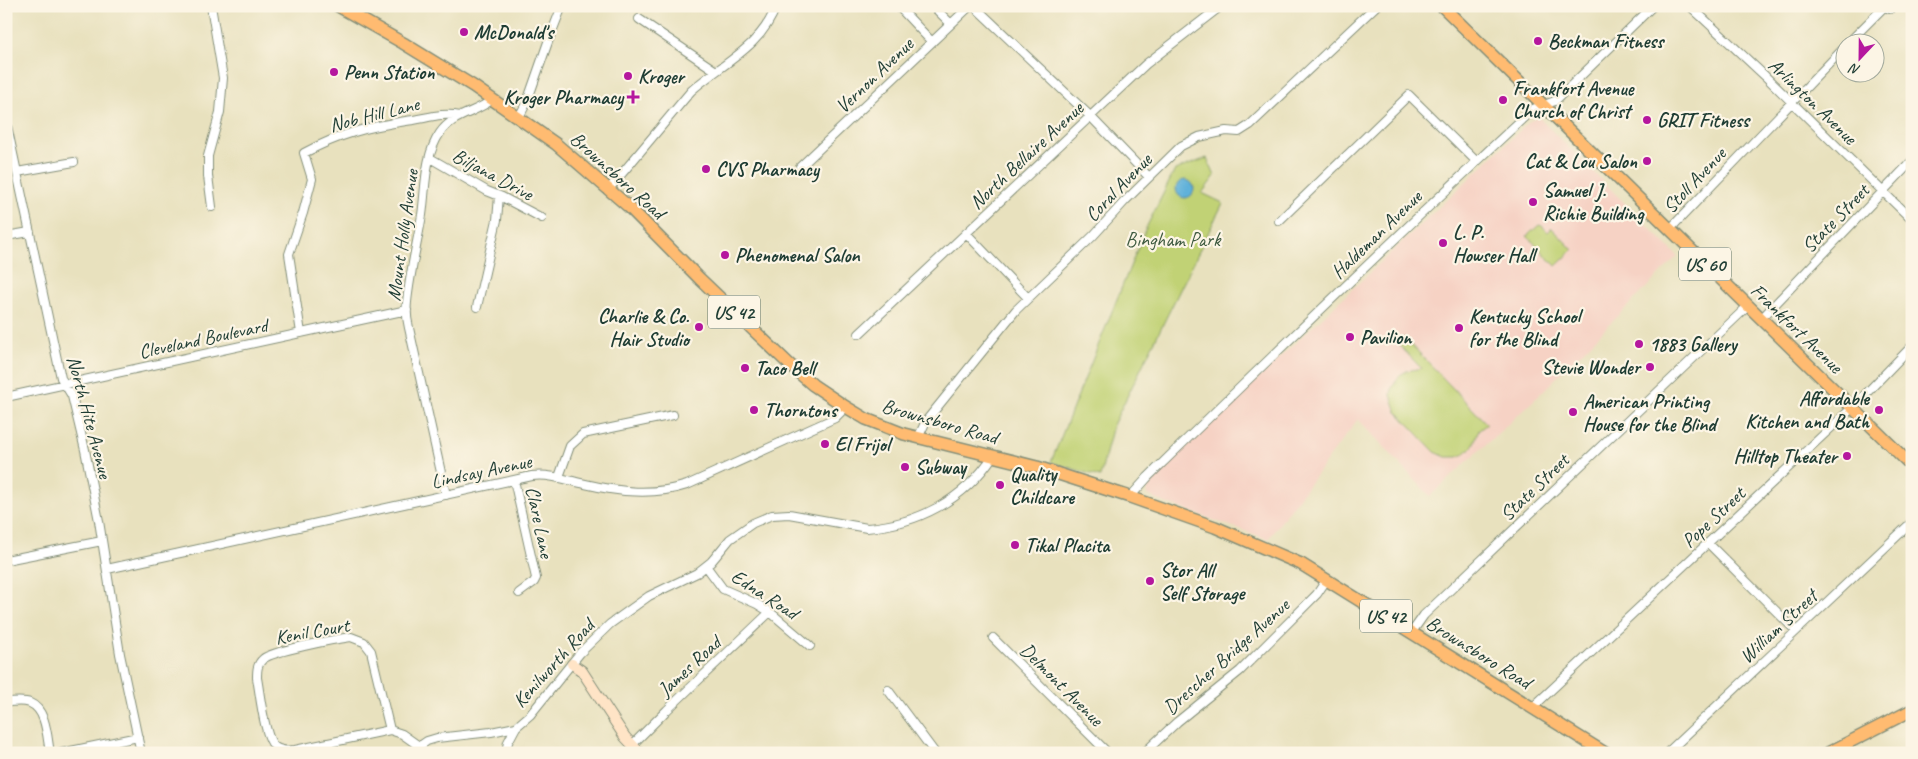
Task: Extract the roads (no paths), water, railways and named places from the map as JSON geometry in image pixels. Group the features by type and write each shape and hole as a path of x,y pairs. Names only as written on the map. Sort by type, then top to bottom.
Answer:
{"main road":[{"name":"Brownsboro Road","path":"338,6 351,9 493,99 556,144 610,189 790,365 813,385 846,407 888,428 918,438 1037,467 1130,497 1224,531 1301,564 1605,753"},
{"name":"Frankfort Avenue","path":"1442,6 1912,466"},
{"path":"1828,753 1912,710"}],"street":[{"path":"211,6 223,78 220,112 208,156 208,176 212,207"},
{"path":"519,117 527,102 562,6"},
{"path":"610,189 696,86 758,38 771,19 776,6"},
{"path":"898,6 932,42"},
{"path":"933,6 951,24"},
{"name":"Vernon Avenue","path":"800,167 970,6"},
{"path":"974,6 1090,116 1149,177"},
{"name":"North Bellaire Avenue","path":"859,334 1146,64 1174,40 1221,6"},
{"name":"Coral Avenue","path":"918,438 926,421 1028,298 1093,236 1149,177 1186,142 1199,137 1243,133 1376,6"},
{"name":"Haldeman Avenue","path":"1130,497 1143,481 1197,428 1290,341 1396,236 1533,108 1556,101 1653,6"},
{"name":"Arlington Avenue","path":"1690,6 1912,220"},
{"path":"1859,32 1882,9 1885,7 1890,9"},
{"path":"640,19 716,71"},
{"name":"Stoll Avenue","path":"1670,229 1836,56"},
{"path":"1279,221 1409,95 1476,161"},
{"name":"Mount Holly Avenue","path":"446,495 409,328 407,310 430,158 439,135 449,123 460,116 485,106 493,99"},
{"name":"Nob Hill Lane","path":"301,333 289,254 304,212 312,180 304,153 346,133 447,113 460,116"},
{"name":"North Hite Avenue","path":"6,121 61,378 72,396 85,450 107,569 108,586 120,654 141,753"},
{"name":"Biljana Drive","path":"430,158 487,191 542,218"},
{"path":"17,172 74,162"},
{"name":"State Street","path":"1761,319 1912,162"},
{"path":"477,307 497,220 499,196"},
{"path":"6,236 30,232"},
{"path":"966,233 1028,298"},
{"name":"State Street","path":"1412,632 1424,615 1748,306"},
{"name":"Cleveland Boulevard","path":"6,397 407,310"},
{"name":"Pope Street","path":"1532,707 1852,408 1912,346"},
{"name":"Lindsay Avenue","path":"107,569 539,475 559,477 605,488 632,492 674,490 836,418 846,407"},
{"path":"559,477 570,446 583,434 673,415"},
{"name":"Kenilworth Road","path":"410,753 427,741 437,738 491,732 516,726 530,716 586,646 649,596 697,573 706,566 730,539 753,523 772,515 789,514 866,528 887,526 914,519 948,502 981,472 993,456"},
{"name":"Clare Lane","path":"514,480 536,578 534,582 519,594"},
{"name":"William Street","path":"1667,753 1912,522"},
{"path":"6,560 102,541"},
{"path":"1708,544 1796,631"},
{"name":"Edna Road","path":"706,566 723,588 770,612 810,646"},
{"name":"Drescher Bridge Avenue","path":"1144,753 1177,722 1240,671 1317,594 1327,579"},
{"name":"James Road","path":"632,745 770,612"},
{"name":"Kenil Court","path":"351,637 361,640 371,651 390,730 295,750 285,751 276,747 268,735 257,678 260,662 272,654 343,638 351,637"},
{"name":"Delmont Avenue","path":"993,638 1108,753"},
{"path":"572,664 582,671 625,737 640,753"},
{"path":"888,690 935,753"},
{"path":"6,702 22,702 36,707 43,718 50,753"},
{"path":"506,753 508,742 516,726"},
{"path":"390,730 402,734 420,746"},
{"path":"61,753 138,737"}],"water":[{"path":"1185,180 1191,183 1194,189 1191,195 1185,198 1179,195 1176,189 1179,183"}],"place":[{"name":"McDonald's","path":"464,32"},
{"name":"Beckman Fitness","path":"1538,41"},
{"name":"Penn Station","path":"334,72"},
{"name":"Kroger","path":"628,76"},
{"name":"Kroger Pharmacy","path":"633,97"},
{"name":"Frankfort Avenue Church of Christ","path":"1503,100"},
{"name":"GRIT Fitness","path":"1647,120"},
{"name":"Cat & Lou Salon","path":"1647,161"},
{"name":"CVS Pharmacy","path":"706,169"},
{"name":"Samuel J. Richie Building","path":"1533,202"},
{"name":"L. P. Howser Hall","path":"1443,243"},
{"name":"Phenomenal Salon","path":"725,255"},
{"name":"Charlie & Co. Hair Studio","path":"699,327"},
{"name":"Kentucky School for the Blind","path":"1459,328"},
{"name":"Pavilion","path":"1350,337"},
{"name":"1883 Gallery","path":"1639,344"},
{"name":"Stevie Wonder","path":"1650,367"},
{"name":"Taco Bell","path":"745,368"},
{"name":"Thorntons","path":"754,410"},
{"name":"Affordable Kitchen and Bath","path":"1879,410"},
{"name":"American Printing House for the Blind","path":"1573,412"},
{"name":"El Frijol","path":"825,444"},
{"name":"Hilltop Theater","path":"1847,456"},
{"name":"Subway","path":"905,467"},
{"name":"Quality Childcare","path":"1000,485"},
{"name":"Tikal Placita","path":"1015,545"},
{"name":"Stor All Self Storage","path":"1150,581"}],"park label":[{"name":"Bingham Park","path":"1173,239"}]}
